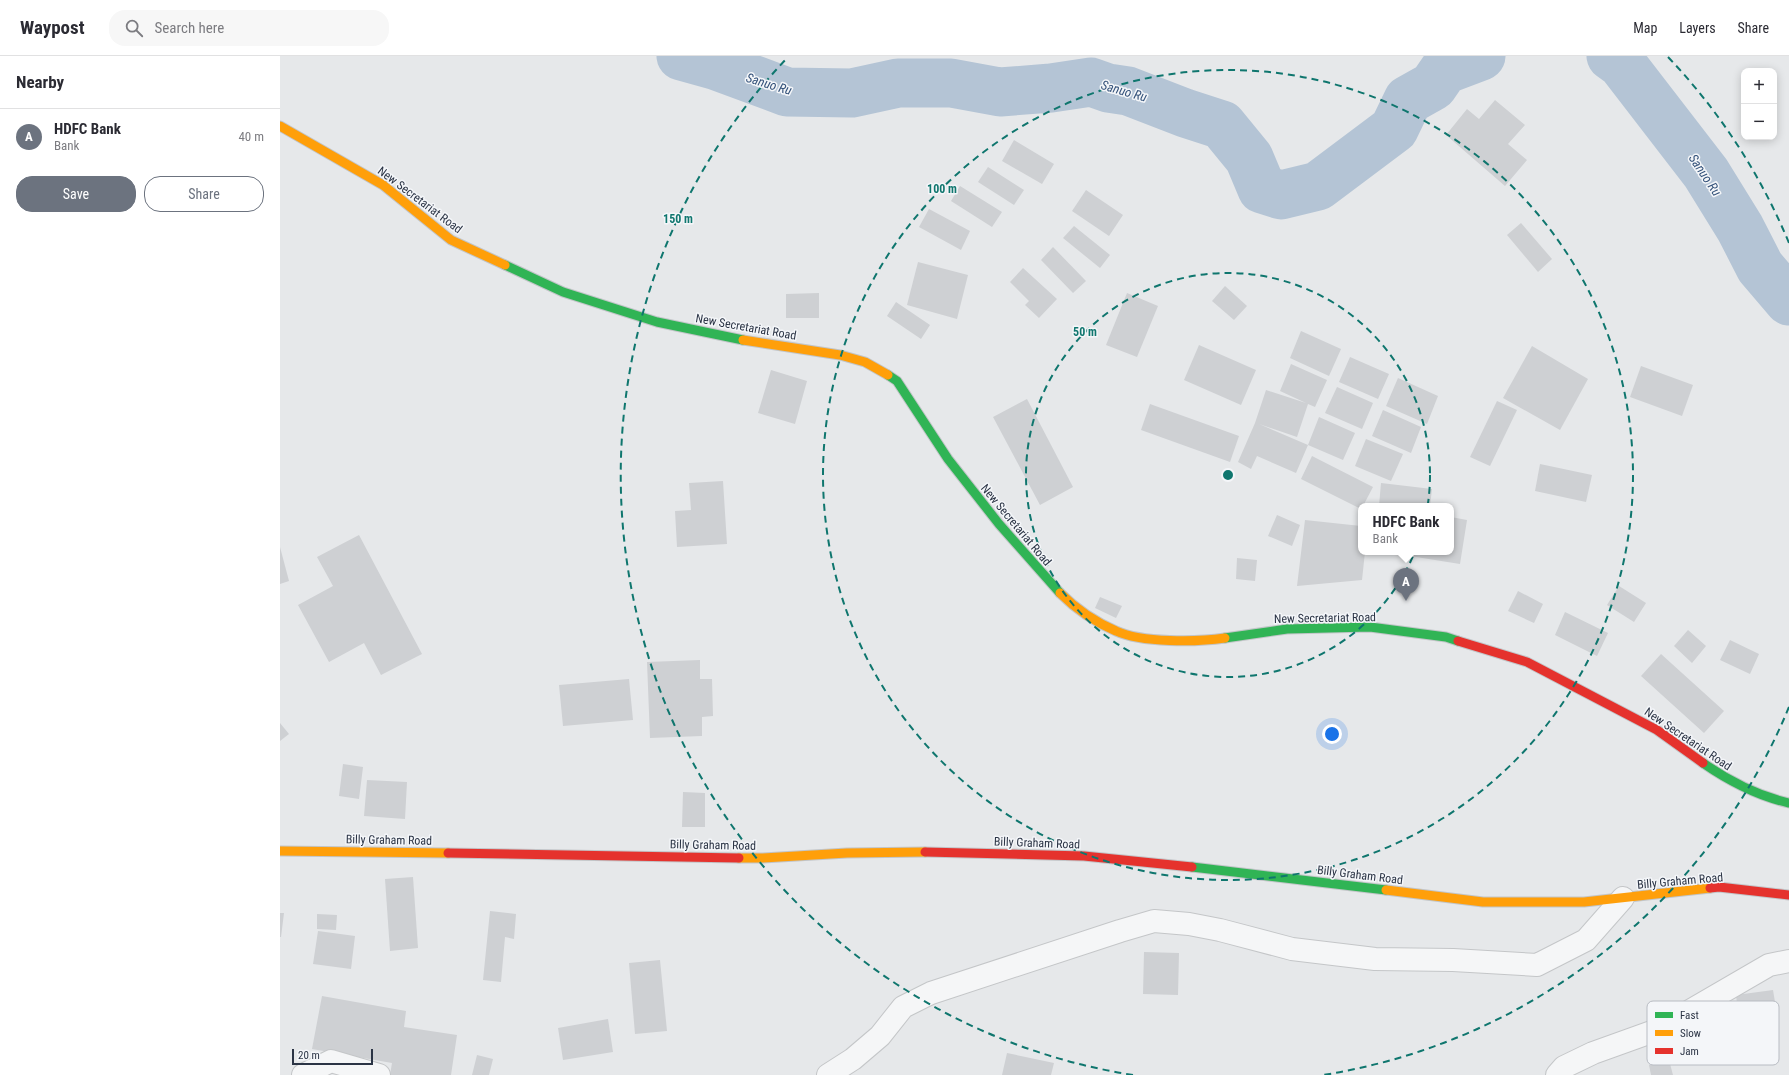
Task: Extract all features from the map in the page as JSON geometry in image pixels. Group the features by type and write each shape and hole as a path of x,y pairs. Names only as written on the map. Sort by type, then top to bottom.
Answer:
{"main road":[{"name":"New Secretariat Road","path":"280,126 383,185 451,240 563,292 657,322 749,341 840,355 865,362 897,381 948,459 999,524 1050,584 1071,604 1096,622 1117,632 1145,638 1176,641 1212,640 1287,629 1370,627 1446,637 1527,662 1657,730 1725,778 1771,799 1789,803"},
{"name":"Billy Graham Road","path":"280,851 763,858 847,853 942,852 1084,856 1239,872 1484,902 1584,902 1719,887 1789,895"}],"street":[{"path":"828,1075 853,1059 880,1036 902,1006 931,993 1154,921 1201,926 1292,949 1375,959 1453,960 1537,965 1586,940 1623,898"},
{"path":"1707,1001 1769,965 1789,961"},
{"path":"1557,1075 1564,1066 1593,1053 1647,1034"},
{"path":"303,1075 331,1061 379,1075"}],"building":[{"path":"1495,100 1525,125 1508,144 1527,160 1505,186 1446,135 1467,109 1479,119"},
{"path":"1014,140 1054,164 1042,184 1002,161"},
{"path":"988,167 1024,190 1014,205 978,182"},
{"path":"960,186 1002,212 992,227 951,201"},
{"path":"1086,190 1123,215 1109,236 1072,211"},
{"path":"929,209 970,231 961,250 919,227"},
{"path":"1521,223 1552,259 1538,272 1507,235"},
{"path":"1074,226 1110,255 1100,268 1063,238"},
{"path":"1053,247 1086,281 1073,293 1041,260"},
{"path":"918,262 968,275 957,319 907,305"},
{"path":"1023,268 1057,299 1039,318 1025,305 1029,301 1010,282"},
{"path":"1225,286 1247,306 1234,320 1212,301"},
{"path":"819,293 819,318 786,318 786,294"},
{"path":"1127,293 1158,306 1137,357 1106,345"},
{"path":"896,302 930,325 921,339 887,316"},
{"path":"1301,331 1341,349 1329,376 1290,358"},
{"path":"1199,345 1256,370 1241,405 1184,380"},
{"path":"1532,346 1588,379 1560,430 1503,398"},
{"path":"1350,357 1389,374 1378,399 1339,382"},
{"path":"1291,364 1327,380 1315,407 1308,404 1297,437 1259,424 1308,445 1296,473 1257,456 1251,469 1238,462 1255,423 1266,390 1306,403 1280,391"},
{"path":"1641,366 1693,385 1682,416 1630,397"},
{"path":"771,370 807,381 795,424 758,413"},
{"path":"1398,378 1438,396 1427,424 1386,406"},
{"path":"1337,387 1373,403 1362,429 1325,413"},
{"path":"1027,399 1073,487 1040,505 993,417"},
{"path":"1497,401 1517,410 1490,466 1470,457"},
{"path":"1150,404 1239,436 1230,462 1141,430"},
{"path":"1383,410 1421,427 1411,453 1372,436"},
{"path":"1319,417 1355,433 1343,460 1308,445"},
{"path":"1366,439 1403,454 1391,481 1355,466"},
{"path":"1312,456 1373,487 1365,503 1358,503 1358,508 1301,479"},
{"path":"1540,464 1592,475 1586,502 1535,491"},
{"path":"723,481 727,544 677,547 675,511 691,510 689,483"},
{"path":"1381,483 1432,489 1430,503 1379,503"},
{"path":"1277,515 1300,525 1292,546 1268,536"},
{"path":"1454,518 1467,520 1460,564 1404,555 1454,555"},
{"path":"1305,520 1358,526 1358,555 1365,555 1362,580 1297,586"},
{"path":"359,535 422,654 381,675 364,643 329,662 298,605 333,586 317,557"},
{"path":"280,547 289,581 280,584"},
{"path":"1237,558 1257,560 1255,581 1236,579"},
{"path":"1619,586 1646,603 1634,622 1607,605"},
{"path":"1518,591 1543,604 1534,623 1508,611"},
{"path":"1100,597 1122,606 1116,618 1095,608"},
{"path":"1565,612 1608,633 1597,656 1555,635"},
{"path":"1688,630 1706,646 1692,663 1674,646"},
{"path":"1730,640 1759,654 1750,674 1720,660"},
{"path":"1661,654 1724,711 1704,733 1641,676"},
{"path":"700,660 700,679 712,679 713,716 702,717 702,736 650,738 647,662"},
{"path":"629,679 633,720 563,726 559,685"},
{"path":"280,723 289,734 280,741"},
{"path":"343,764 363,767 359,799 339,796"},
{"path":"367,780 407,782 405,819 364,816"},
{"path":"683,792 705,793 705,827 682,827"},
{"path":"413,877 418,948 390,951 385,879"},
{"path":"490,911 516,914 514,939 505,937 501,982 483,980"},
{"path":"280,913 284,913 281,937 280,937"},
{"path":"317,914 337,915 336,930 317,929"},
{"path":"318,931 355,936 351,969 313,964"},
{"path":"1144,952 1179,953 1178,995 1143,994"},
{"path":"660,960 667,1031 635,1034 629,963"},
{"path":"1773,990 1775,1001 1737,1001 1736,995"},
{"path":"322,996 406,1011 404,1027 457,1035 451,1075 390,1075 392,1063 312,1049"},
{"path":"608,1019 613,1052 563,1060 558,1028"},
{"path":"1007,1053 1054,1063 1051,1075 1002,1075"},
{"path":"477,1055 493,1059 489,1075 472,1075"},
{"path":"1649,1065 1670,1065 1673,1075 1651,1075"}],"waterway":[{"name":"Sanuo Ru","path":"681,56 717,66 787,92 852,93 898,83 951,83 1000,92 1051,88 1091,82 1108,88 1128,91 1185,113 1222,125 1249,158 1262,189 1281,195 1318,186 1394,129 1408,100 1433,86 1444,70 1481,56"},
{"name":"Sanuo Ru","path":"1611,56 1622,64 1706,173 1740,228 1760,267 1789,301"}],"traffic: fast":[{"path":"505,265 563,292 657,322 743,340"},
{"path":"888,375 897,381 948,459 999,524 1060,593"},
{"path":"1225,638 1287,629 1370,627 1446,637 1458,641"},
{"path":"1703,763 1744,787 1789,803"},
{"path":"1192,867 1386,890"}],"traffic: slow":[{"path":"280,126 383,185 451,240 505,265"},
{"path":"743,340 840,355 865,362 888,375"},
{"path":"1060,593 1079,610 1093,619 1127,635 1155,640 1185,641 1225,638"},
{"path":"280,851 448,853"},
{"path":"739,858 847,853 925,852"},
{"path":"1386,890 1483,902 1584,902 1710,888"}],"traffic: jam":[{"path":"1458,641 1527,662 1657,730 1703,763"},
{"path":"925,852 1084,856 1192,867"},
{"path":"448,853 739,858"},
{"path":"1710,888 1719,887 1789,895"}],"place":[{"name":"HDFC Bank","path":"1406,601"}]}
